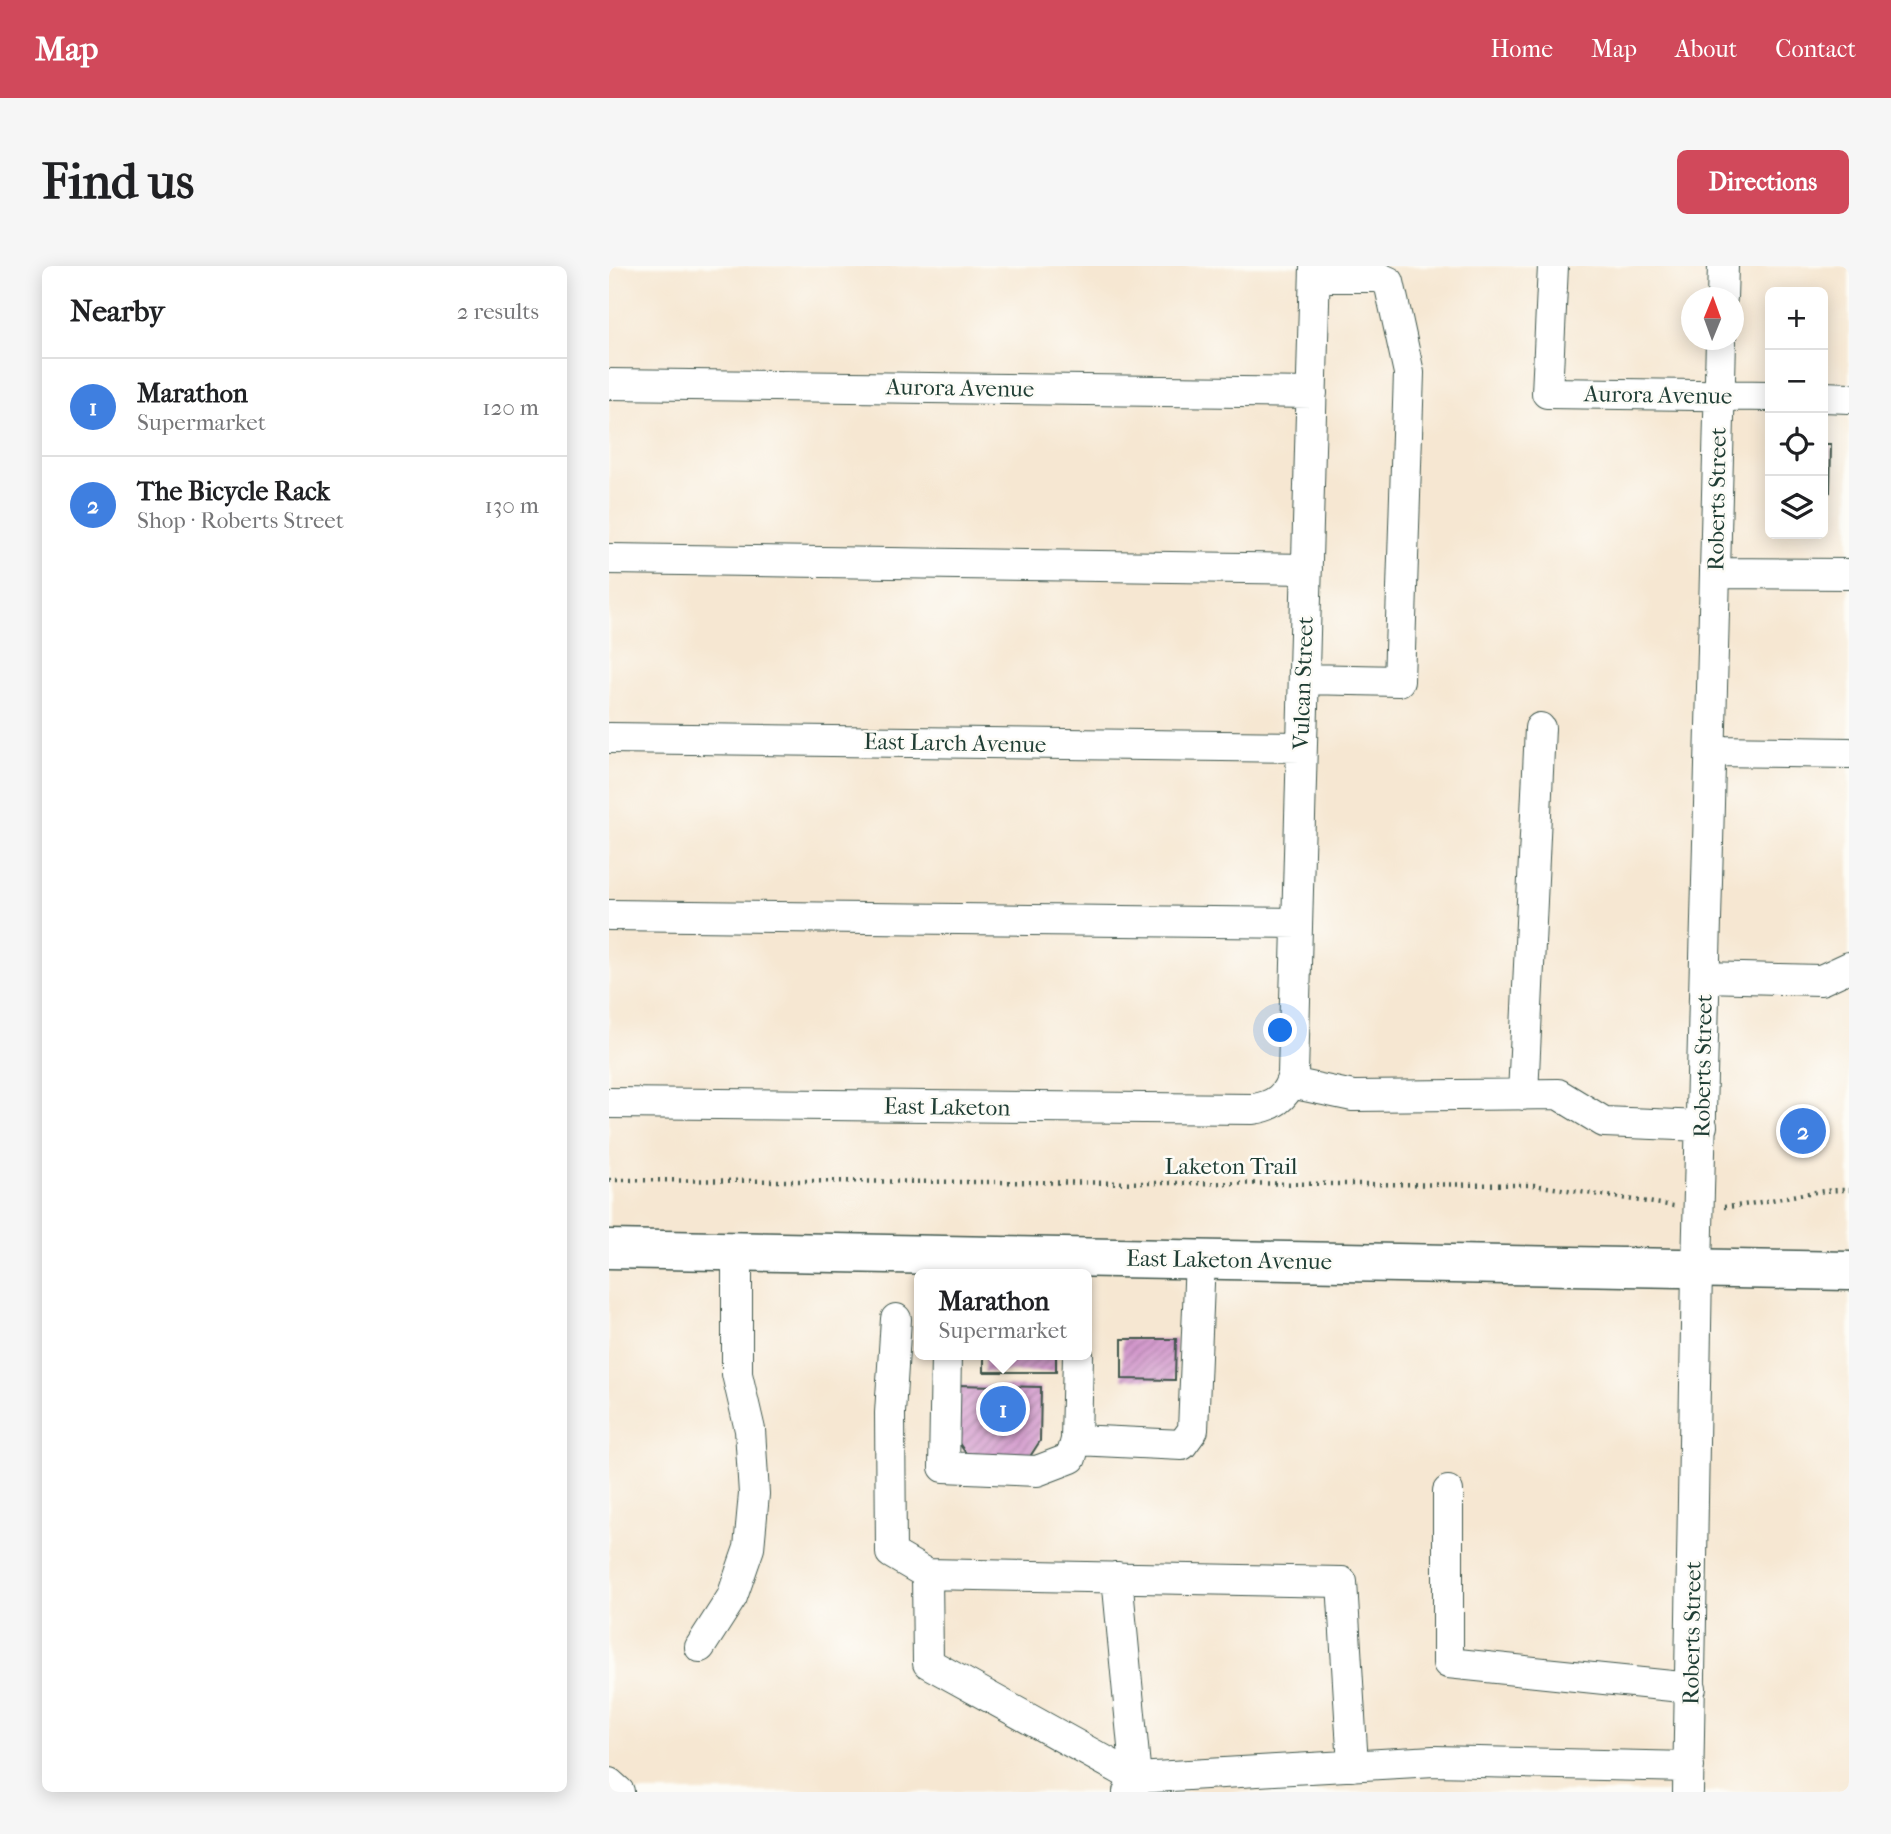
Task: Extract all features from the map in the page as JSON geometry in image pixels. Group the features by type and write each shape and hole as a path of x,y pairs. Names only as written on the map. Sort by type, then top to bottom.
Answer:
{"main road":[{"name":"East Laketon Avenue","path":"609,1249 737,1251 948,1264 1080,1265 1200,1259 1849,1271"}],"street":[{"name":"Aurora Avenue","path":"1553,266 1547,393 1765,397"},
{"path":"1722,287 1723,266"},
{"path":"1304,679 1399,681 1409,373 1389,282 1378,277 1315,272"},
{"name":"Vulcan Street","path":"1287,1091 1297,923 1315,272"},
{"name":"Roberts Street","path":"1689,1780 1697,1268 1701,1208 1721,350"},
{"name":"Aurora Avenue","path":"609,384 1312,393"},
{"path":"1828,397 1849,397"},
{"path":"609,559 1307,569"},
{"path":"1715,573 1849,574"},
{"path":"1523,1094 1540,728"},
{"name":"East Larch Avenue","path":"609,738 1301,747"},
{"path":"1711,751 1849,753"},
{"path":"609,915 1297,923"},
{"path":"1705,977 1821,980 1849,967"},
{"path":"1287,1091 1353,1096 1558,1094 1604,1122 1702,1126"},
{"name":"East Laketon","path":"609,1103 1253,1110 1265,1108 1287,1091"},
{"path":"700,1647 732,1597 749,1548 754,1493 750,1430 737,1374 737,1251"},
{"path":"1076,1440 1182,1445 1193,1430 1200,1259"},
{"path":"896,1319 890,1413 891,1553 927,1574 1342,1582 1353,1766"},
{"path":"946,1360 944,1467 1037,1471 1071,1458 1076,1440 1078,1360"},
{"path":"1448,1491 1448,1664 1691,1688"},
{"path":"927,1574 928,1663 1132,1785 1434,1761 1689,1780"},
{"path":"1117,1577 1132,1785"},
{"path":"609,1783 619,1792"}],"path":[{"name":"Laketon Trail","path":"609,1180 1534,1185 1572,1189 1637,1203 1701,1208 1763,1203 1823,1189 1849,1190"}],"building":[{"path":"1828,444 1831,444 1828,492"},
{"path":"1122,1339 1176,1339 1175,1380 1122,1379"},
{"path":"984,1360 1056,1360 1056,1372 984,1372"},
{"path":"957,1385 1041,1387 1040,1441 1029,1458 968,1456 956,1439"}],"place":[{"name":"The Bicycle Rack","path":"1803,1131"},
{"name":"Marathon","path":"1003,1409"}]}
